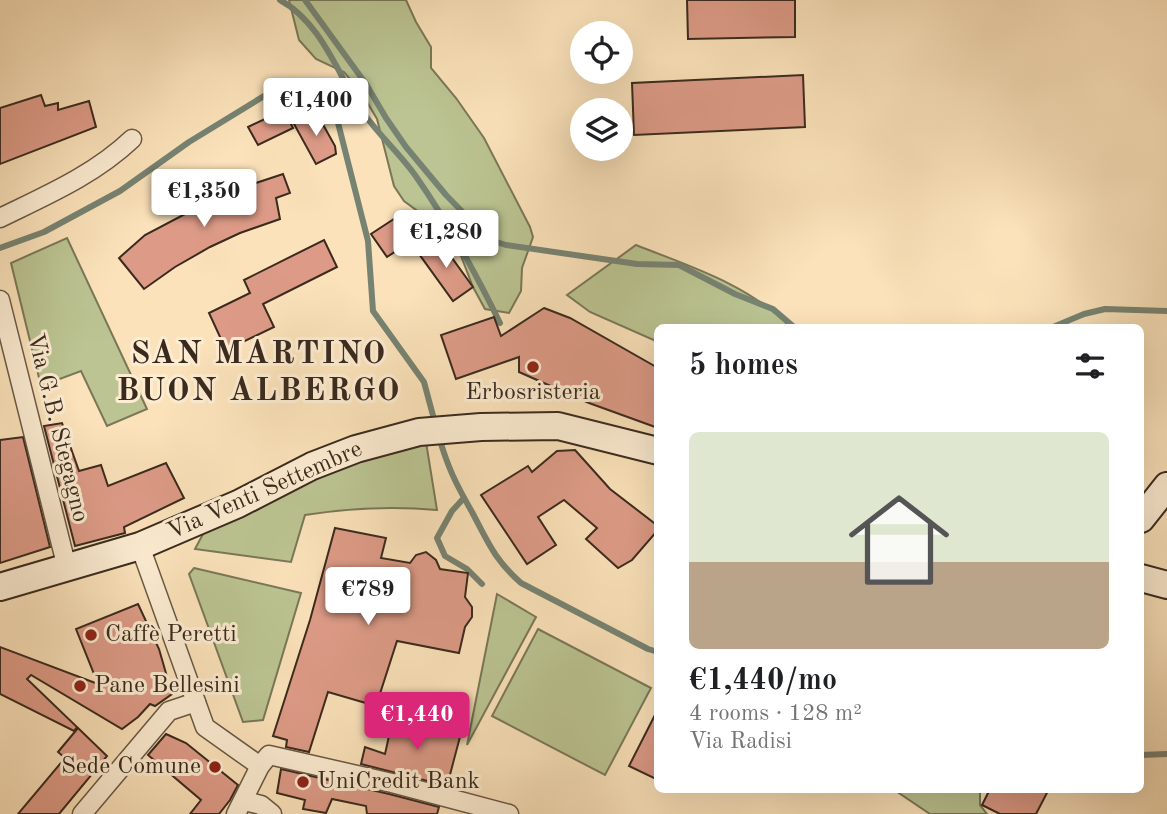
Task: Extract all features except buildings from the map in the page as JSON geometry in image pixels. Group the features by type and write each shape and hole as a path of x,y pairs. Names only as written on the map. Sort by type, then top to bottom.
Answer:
{"main road":[{"name":"Via Venti Settembre","path":"0,587 140,546 237,504 312,466 356,449 419,432 493,426 558,426 654,451"},
{"path":"1144,515 1167,486"},
{"path":"1144,579 1167,585"}],"street":[{"path":"0,218 88,174 132,139"},
{"name":"Via G.B. Stegagno","path":"0,300 67,568"},
{"path":"140,546 205,727 260,766"},
{"path":"82,814 169,711 196,702"},
{"path":"240,808 260,766 269,755 509,814"},
{"path":"240,808 261,805 272,814"}],"green space":[{"path":"289,0 406,0 431,47 431,68 484,138 530,227 533,237 522,268 521,291 509,313 485,309 461,256 427,218 404,201 394,186 377,119 361,92 344,72 316,59 299,40"},
{"path":"67,238 147,409 107,426 81,371 41,386 11,263"},
{"path":"636,245 718,278 756,299 787,324 654,324 654,340 590,312 567,295"},
{"path":"426,442 437,510 371,508 305,515 291,562 195,549 211,519 359,456"},
{"path":"194,568 301,593 263,720 243,722 189,574"},
{"path":"497,594 536,617 467,745"},
{"path":"538,629 651,688 605,775 492,716"},
{"path":"899,793 980,793 980,805 987,814 930,814"}],"waterway":[{"path":"280,0 294,9 316,33 364,114 427,193 461,247 500,323"},
{"path":"305,0 366,84 406,147 446,195 490,240 506,245 637,264 679,265 735,294 773,309 790,324"},
{"path":"0,248 44,232 120,191 189,142 264,96 299,87 335,111 368,241 373,311 424,382 435,423"},
{"path":"1060,324 1105,309 1167,311"},
{"path":"439,437 461,493 492,550 521,583 654,651"},
{"path":"463,499 452,511 437,538 445,556 467,569 482,584"},
{"path":"1144,755 1167,754"}],"place":[{"name":"Erbosristeria","path":"533,367"},
{"name":"Caffè Peretti","path":"91,635"},
{"name":"Pane Bellesini","path":"80,686"},
{"name":"Sede Comune","path":"215,767"},
{"name":"UniCredit Bank","path":"303,782"}],"district":[{"name":"SAN MARTINO BUON ALBERGO","path":"259,374"}]}
